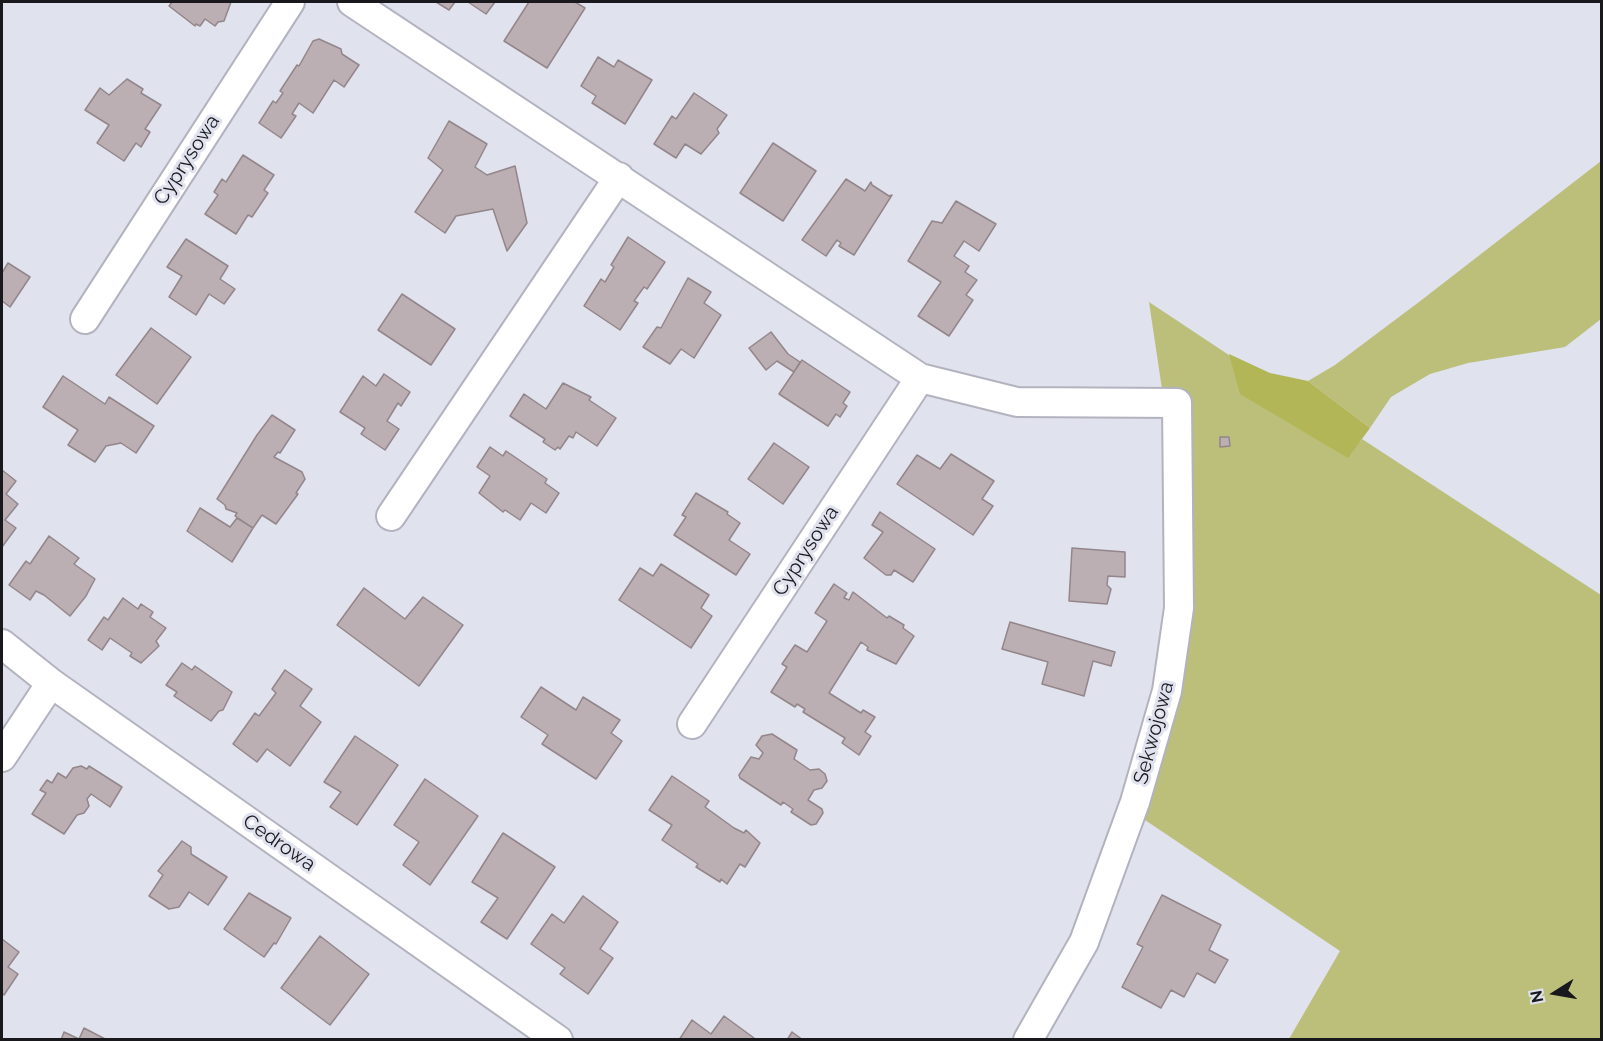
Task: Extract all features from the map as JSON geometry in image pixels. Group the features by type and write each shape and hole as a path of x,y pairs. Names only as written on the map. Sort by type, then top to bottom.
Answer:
{"street":[{"name":"Cyprysowa","path":"85,319 290,2"},
{"path":"352,2 920,378"},
{"path":"391,516 619,177"},
{"name":"Cyprysowa","path":"692,724 920,378"},
{"name":"Sekwojowa","path":"920,378 1017,402 1177,403 1179,608 1167,691 1135,802 1084,942 1028,1040"},
{"name":"Cedrowa","path":"2,644 51,683 558,1040"},
{"path":"2,757 51,683"}],"green space":[{"path":"1601,161 1601,319 1565,347 1468,363 1430,374 1391,397 1370,428 1308,381 1335,365 1419,302"},
{"path":"1149,302 1360,442 1362,439 1601,595 1601,1039 1289,1039 1340,951 1142,818 1179,695 1162,389"},
{"path":"1229,354 1270,373 1308,381 1370,428 1348,458 1240,394"}],"building":[{"path":"172,2 231,2 224,21 218,22 215,26 205,19 200,26 196,24 195,26 169,6"},
{"path":"436,2 455,2 449,10"},
{"path":"468,2 495,2 486,14"},
{"path":"529,2 575,2 585,8 547,68 504,41"},
{"path":"319,39 341,49 342,54 359,65 344,87 334,80 313,113 299,103 292,114 296,116 281,138 259,123 273,101 276,103 283,93 280,91 297,65 299,66 313,41"},
{"path":"598,57 614,67 618,60 652,80 625,124 592,103 596,96 581,86"},
{"path":"127,79 143,89 141,93 161,105 145,129 150,132 141,147 136,143 124,161 97,143 109,125 85,110 100,88 109,95"},
{"path":"694,93 727,115 717,129 719,133 701,154 685,144 676,158 654,144 672,116 676,119"},
{"path":"449,121 487,144 475,167 487,175 515,166 527,223 507,251 493,209 456,216 445,233 415,212 443,170 428,158"},
{"path":"773,143 816,171 783,221 740,193"},
{"path":"243,155 274,175 264,190 268,193 252,217 248,215 236,234 205,214 218,195 214,192 222,179 226,182"},
{"path":"846,179 865,191 871,182 889,196 892,195 854,255 839,246 841,243 837,240 826,256 802,240"},
{"path":"956,201 996,224 979,251 964,241 954,256 969,266 965,272 977,280 966,295 973,300 949,336 918,316 941,282 908,261 932,221 942,223"},
{"path":"628,237 665,262 647,289 644,287 634,301 638,303 620,330 584,306 601,279 605,282 614,267 611,265"},
{"path":"186,239 228,266 220,279 235,289 224,304 209,294 196,315 169,297 182,276 167,267"},
{"path":"8,263 30,277 10,307 2,301 2,273"},
{"path":"688,278 711,292 704,303 721,315 694,358 681,349 670,364 643,347 657,327 661,328"},
{"path":"402,294 455,329 431,365 378,330"},
{"path":"151,328 191,357 157,404 116,375"},
{"path":"771,332 788,354 800,362 794,372 777,361 766,370 749,348"},
{"path":"802,360 850,392 843,403 847,406 840,417 836,414 828,426 779,394"},
{"path":"384,374 410,392 401,406 398,403 387,421 399,429 385,450 361,434 365,428 340,412 363,376 376,386"},
{"path":"63,376 105,404 109,397 154,426 136,453 121,443 106,446 95,462 68,445 78,430 43,407"},
{"path":"563,383 591,397 589,400 616,418 597,446 576,432 573,438 569,436 560,449 558,447 555,450 543,442 545,439 510,416 524,394 546,409"},
{"path":"272,415 295,430 280,453 278,452 274,457 302,472 305,479 296,493 298,494 276,524 262,515 253,528 235,516 237,513 226,509 225,505 217,499"},
{"path":"1220,437 1229,437 1230,446 1220,447"},
{"path":"774,443 809,467 783,504 748,479"},
{"path":"490,447 503,456 506,451 547,479 545,483 559,493 546,513 531,503 520,520 505,510 503,512 479,493 490,476 477,467"},
{"path":"951,454 994,481 982,499 993,506 973,535 897,484 917,455 940,469"},
{"path":"2,470 16,481 6,494 18,504 5,520 16,528 2,547"},
{"path":"696,493 728,512 727,514 740,523 729,540 750,554 736,575 674,535 686,517 682,515"},
{"path":"200,508 230,527 237,518 253,528 232,562 187,531"},
{"path":"880,512 935,549 913,582 894,570 891,575 886,575 864,558 883,532 872,525"},
{"path":"49,536 79,558 74,564 95,579 86,596 70,616 44,595 36,591 30,600 9,585 26,561 30,564"},
{"path":"1072,548 1125,552 1125,577 1108,576 1107,585 1111,589 1107,604 1069,601"},
{"path":"661,564 709,595 701,608 712,616 691,648 619,600 640,568 653,576"},
{"path":"834,584 847,593 844,598 849,600 853,592 887,618 889,616 904,625 903,628 914,636 896,664 867,650 868,647 861,642 829,693 861,713 863,710 875,717 865,732 871,736 859,755 842,743 845,738 803,712 805,709 797,704 795,707 771,692 787,667 782,664 795,645 807,652 827,621 815,613"},
{"path":"364,588 405,619 423,597 463,625 419,686 337,625"},
{"path":"123,598 138,609 141,604 153,612 150,617 166,628 156,641 159,646 141,663 130,656 132,653 110,638 102,650 88,640 104,617 108,620"},
{"path":"1010,622 1115,652 1111,666 1093,661 1084,696 1042,684 1048,662 1002,649"},
{"path":"182,663 192,670 195,666 232,692 223,710 219,711 211,721 174,696 177,692 166,685"},
{"path":"285,670 312,689 300,706 321,722 290,766 267,749 257,762 233,744 255,713 259,716 276,693 272,689"},
{"path":"541,687 576,710 583,697 620,720 611,733 622,741 596,779 542,744 548,735 521,717"},
{"path":"772,734 797,750 794,759 810,770 819,769 825,774 827,781 822,788 814,790 808,800 822,809 823,813 816,824 811,825 791,812 793,809 783,802 781,805 740,778 739,775 751,757 759,759 763,753 756,745 762,736"},
{"path":"355,736 398,765 357,825 330,807 341,792 324,782"},
{"path":"81,766 87,769 89,766 122,787 110,807 91,794 87,799 89,806 84,813 77,815 64,834 32,814 46,793 40,790 47,780 52,783 58,773 66,778 73,768"},
{"path":"672,776 709,801 705,807 734,828 744,833 746,830 760,843 745,867 740,864 727,884 696,867 698,864 662,840 672,825 649,810"},
{"path":"425,779 478,816 430,885 403,865 419,842 394,825"},
{"path":"503,833 555,867 507,939 481,922 498,898 472,882"},
{"path":"182,841 191,847 191,854 227,877 208,905 189,892 179,907 169,909 149,896 163,875 158,871"},
{"path":"249,893 291,918 276,944 274,943 264,957 224,929"},
{"path":"1162,895 1221,925 1209,950 1228,960 1215,983 1197,973 1184,997 1171,990 1161,1008 1122,987 1143,947 1137,944"},
{"path":"583,896 618,922 600,949 613,958 588,994 560,974 565,968 531,944 552,914 564,923"},
{"path":"320,936 369,974 330,1025 281,988"},
{"path":"2,939 19,952 8,967 18,974 4,995 2,993"},
{"path":"724,1016 754,1038 753,1040 679,1040 692,1020 711,1034"},
{"path":"84,1028 107,1040 61,1040 64,1032 79,1039"},
{"path":"792,1032 803,1040 787,1040"}]}
